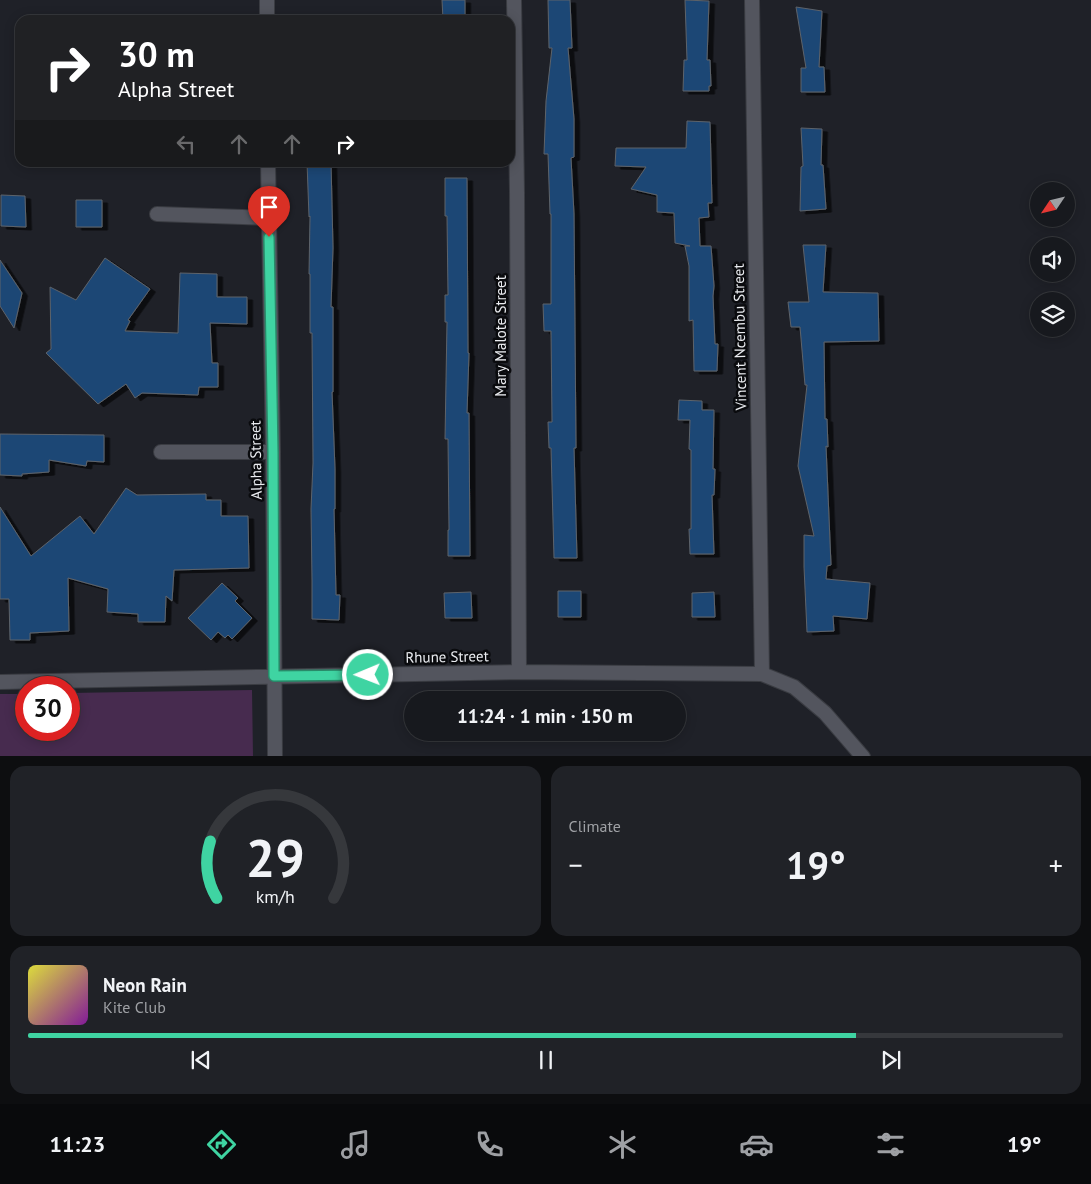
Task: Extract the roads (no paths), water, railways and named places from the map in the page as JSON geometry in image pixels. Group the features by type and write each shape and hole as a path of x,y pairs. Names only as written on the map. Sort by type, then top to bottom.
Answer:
{"street":[{"path":"266,0 267,15"},
{"name":"Mary Malote Street","path":"514,0 514,15"},
{"name":"Vincent Ncembu Street","path":"752,0 762,674"},
{"name":"Mary Malote Street","path":"515,67 519,672"},
{"name":"Alpha Street","path":"268,167 273,452 275,756"},
{"path":"157,214 268,218"},
{"path":"161,452 273,452"},
{"name":"Rhune Street","path":"0,682 519,672 762,674 794,687 825,713 863,756"}]}
